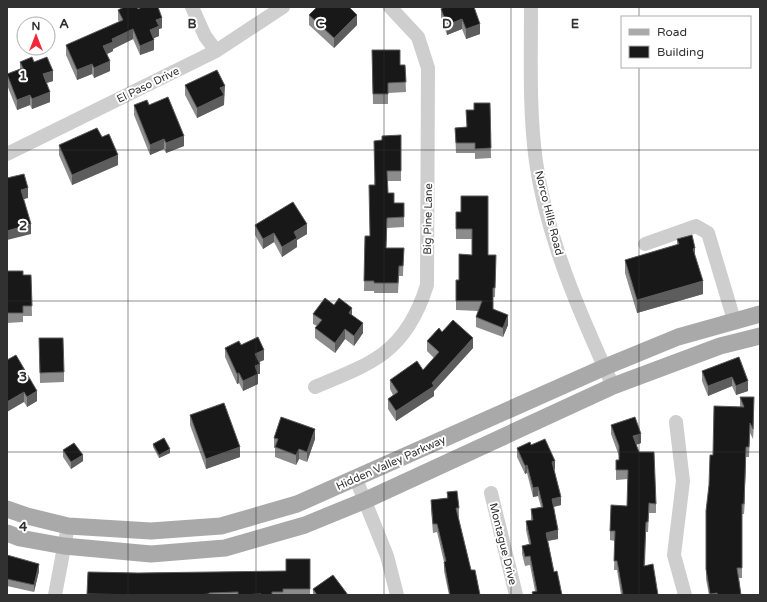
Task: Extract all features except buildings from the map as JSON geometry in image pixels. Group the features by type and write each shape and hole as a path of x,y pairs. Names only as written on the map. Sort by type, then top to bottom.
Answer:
{"main road":[{"name":"Hidden Valley Parkway","path":"7,509 26,516 68,526 151,531 221,526 298,504 605,367 678,337 734,320 760,314"},
{"name":"Hidden Valley Parkway","path":"7,533 20,538 64,546 151,554 225,548 305,525 366,500 613,386 720,346 760,336"}],"street":[{"path":"192,7 205,36 216,51"},
{"name":"El Paso Drive","path":"7,154 216,51 283,7"},
{"name":"Big Pine Lane","path":"315,387 356,369 385,353 407,328 421,305 427,286 428,68 418,37 390,7"},
{"name":"Norco Hills Road","path":"531,7 531,112 542,194 563,267 613,386"},
{"path":"645,244 696,226 708,233 734,320"},
{"path":"676,422 683,481 674,555 685,595"},
{"path":"356,479 366,500 387,556 397,595"},
{"name":"Montague Drive","path":"491,493 516,595"},
{"path":"55,595 68,526"}]}
